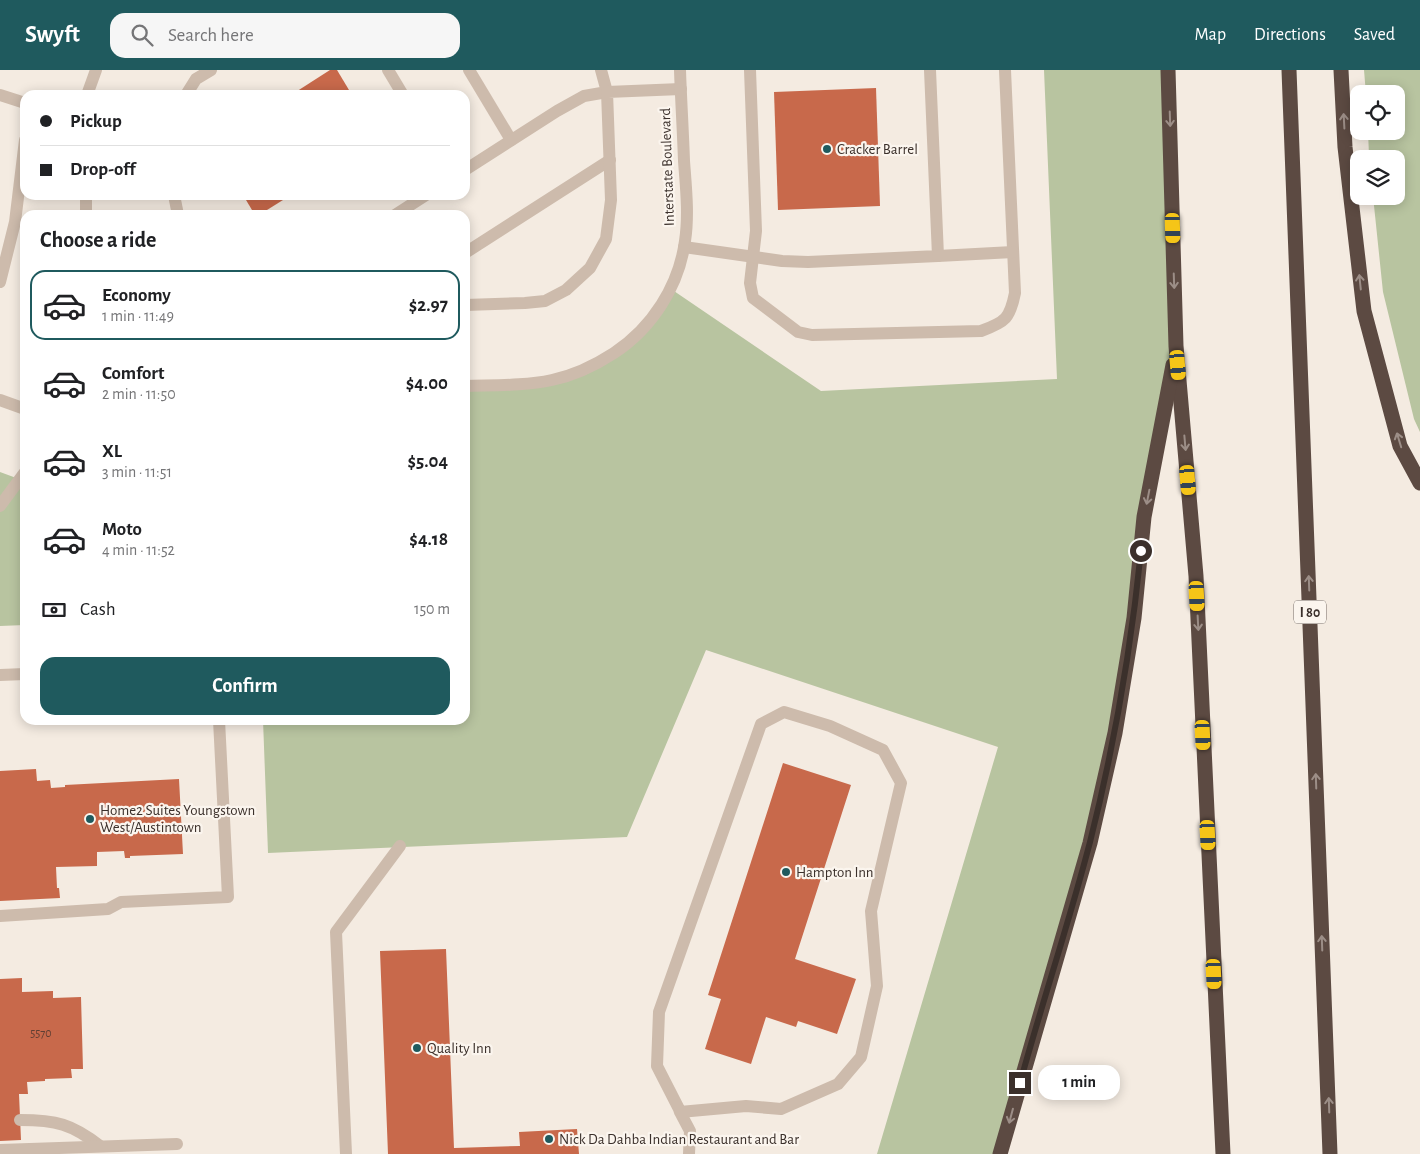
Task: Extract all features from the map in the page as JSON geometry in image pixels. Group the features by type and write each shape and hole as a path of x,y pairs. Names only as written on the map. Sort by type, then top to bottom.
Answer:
{"highway":[{"path":"1168,70 1176,346 1196,576 1223,1154"},
{"name":"I 80","path":"1289,70 1330,1154"},
{"path":"1341,70 1345,147 1364,311 1400,446 1420,483"},
{"path":"1000,1154 1090,843 1115,733 1134,618 1144,517 1176,346"}],"street":[{"path":"89,90 96,70"},
{"path":"189,90 196,79 212,70"},
{"path":"388,70 400,90"},
{"path":"469,70 511,140"},
{"path":"470,305 525,304 545,301 566,290 590,268 606,239 611,200 607,92 601,70"},
{"name":"Interstate Boulevard","path":"470,386 532,384 591,368 630,343 656,314 671,289 684,247 687,213 680,70"},
{"path":"750,70 756,231 750,283 753,298 798,332 812,335 981,331 998,325 1011,312 1014,293 1013,252 1005,70"},
{"path":"930,70 938,256"},
{"path":"470,167 584,96 607,92 681,89"},
{"path":"0,95 20,101"},
{"path":"470,249 610,160"},
{"path":"0,282 15,222 20,181"},
{"path":"403,210 418,200"},
{"path":"684,247 753,257 808,262 1013,252"},
{"path":"0,400 20,407"},
{"path":"0,506 20,479"},
{"path":"0,675 20,674"},
{"path":"680,1112 746,1106 781,1109 838,1084 860,1057 877,986 871,912 901,783 883,750 830,726 784,712 761,724 659,1012 657,1066 680,1112 690,1131 689,1154"},
{"path":"0,916 108,909 121,902 228,897 220,725"},
{"path":"346,1154 336,932 400,846"},
{"path":"20,1120 48,1121 67,1126 82,1132 100,1146"},
{"path":"0,1150 177,1144"}],"green space":[{"path":"1044,70 1169,70 1176,346 1115,733 1000,1154 877,1154 998,747 706,650 627,837 268,853 263,725 470,725 470,386 552,380 630,343 671,289 821,391 1057,379"},
{"path":"1364,70 1420,70 1420,432 1414,419 1383,292 1374,205 1405,205 1405,150 1369,150 1368,140 1405,140 1405,85 1365,85"},
{"path":"0,472 20,478 20,625 0,626"}],"building":[{"path":"330,70 337,70 349,90 299,90"},
{"name":"Cracker Barrel","path":"876,88 880,206 778,210 774,92"},
{"path":"246,200 283,200 267,210 252,210"},
{"name":"Hampton Inn","path":"783,763 851,785 795,959 856,979 837,1034 798,1021 796,1027 766,1017 751,1064 705,1049 721,999 708,995"},
{"name":"Home2 Suites Youngstown West/Austintown","path":"36,769 37,781 50,780 51,788 65,787 65,785 179,779 183,854 130,856 130,858 125,858 124,851 97,852 97,866 56,867 57,888 59,888 60,898 0,901 0,771"},
{"name":"Quality Inn","path":"446,949 454,1148 520,1146 519,1132 577,1129 579,1154 388,1154 380,951"},
{"path":"22,978 22,992 53,991 53,998 81,997 83,1069 71,1069 72,1078 27,1082 28,1094 19,1094 21,1140 0,1141 0,979"}],"place":[{"name":"Cracker Barrel","path":"827,149"},
{"name":"Home2 Suites Youngstown West/Austintown","path":"90,819"},
{"name":"Hampton Inn","path":"786,872"},
{"name":"Quality Inn","path":"417,1048"},
{"name":"Nick Da Dahba Indian Restaurant and Bar","path":"549,1139"}],"route":[{"path":"1020,1083 1090,843 1115,733 1134,618 1141,551"}]}
